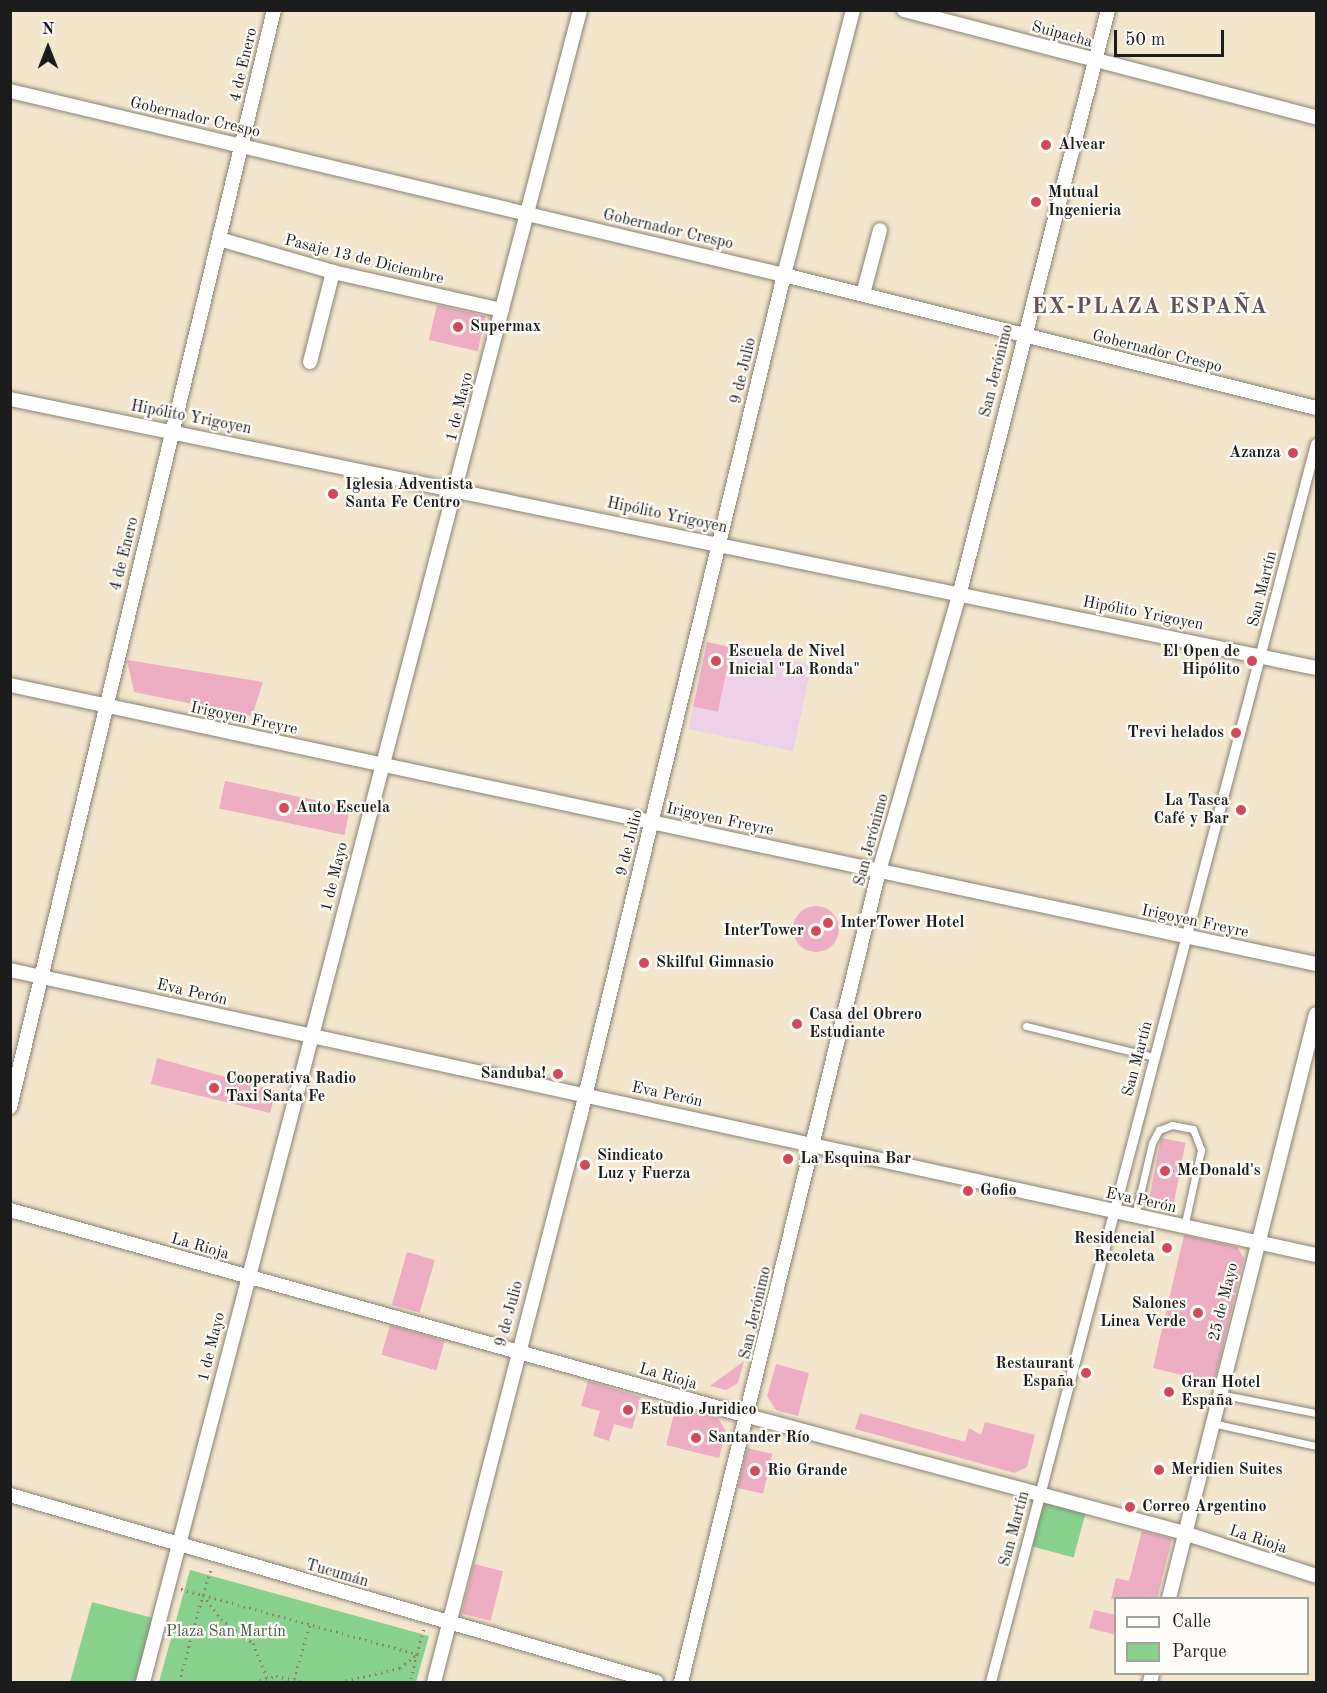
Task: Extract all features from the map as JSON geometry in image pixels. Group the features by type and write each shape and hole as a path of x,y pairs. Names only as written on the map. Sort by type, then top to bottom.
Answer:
{"street":[{"name":"4 de Enero","path":"10,1107 274,10"},
{"name":"1 de Mayo","path":"143,1683 180,1545 246,1277 456,489 580,10"},
{"name":"9 de Julio","path":"434,1683 585,1094 721,543 784,274 853,10"},
{"name":"Suipacha","path":"904,10 1317,117"},
{"name":"San Jerónimo","path":"681,1683 748,1416 879,871 959,596 1023,335 1108,10"},
{"name":"Gobernador Crespo","path":"10,91 784,274 1317,408"},
{"path":"863,294 880,230"},
{"name":"Pasaje 13 de Diciembre","path":"219,239 333,272 502,310"},
{"path":"310,362 333,272"},
{"name":"Hipólito Yrigoyen","path":"10,399 721,543 959,596 1262,654 1317,668"},
{"name":"San Martín","path":"991,1683 1112,1212 1317,444"},
{"name":"Irigoyen Freyre","path":"10,686 1186,938 1317,964"},
{"name":"Eva Perón","path":"10,970 813,1143 1112,1212 1317,1255"},
{"name":"25 de Mayo","path":"1169,1597 1256,1241 1317,1014"},
{"name":"La Rioja","path":"10,1210 748,1416 1184,1533 1317,1576"},
{"name":"Tucumán","path":"10,1495 656,1683"}],"lane":[{"path":"1026,1026 1154,1056"},
{"path":"1135,1217 1152,1143 1160,1130 1172,1125 1193,1129 1201,1150 1184,1227"},
{"path":"1219,1394 1317,1413"},
{"path":"1212,1423 1317,1446"}],"path":[{"path":"179,1683 214,1556"},
{"path":"169,1586 417,1653"},
{"path":"203,1595 221,1619 253,1643 267,1677"},
{"path":"410,1683 427,1617"},
{"path":"294,1679 310,1624"},
{"path":"340,1683 381,1675 400,1668 417,1653"},
{"path":"254,1683 267,1677 294,1679 304,1683"}],"shaded area":[{"path":"707,642 812,664 793,751 688,729"}],"green space":[{"path":"1044,1502 1086,1513 1074,1558 1032,1546"},
{"name":"Plaza San Martín","path":"190,1570 429,1636 416,1682 159,1682"},
{"path":"92,1602 153,1618 135,1682 70,1682"}],"building":[{"name":"Supermax","path":"437,305 486,316 478,351 429,340"},
{"path":"707,642 731,647 718,712 693,707"},
{"path":"127,660 263,682 252,716 134,692"},
{"name":"Auto Escuela","path":"225,781 350,808 344,835 219,808"},
{"name":"InterTower","path":"816,906 832,913 839,929 832,945 816,952 800,945 793,929 800,913"},
{"name":"Cooperativa Radio Taxi Santa Fe","path":"157,1058 276,1091 270,1113 151,1084"},
{"name":"McDonald's","path":"1161,1138 1186,1143 1174,1205 1149,1200"},
{"name":"Salones Linea Verde","path":"1184,1235 1237,1247 1244,1258 1214,1383 1153,1368"},
{"path":"407,1252 435,1260 420,1313 392,1305"},
{"path":"390,1325 445,1341 436,1371 381,1355"},
{"path":"744,1361 738,1383 726,1390 710,1386"},
{"path":"776,1364 809,1373 798,1416 776,1410 767,1396"},
{"path":"588,1381 641,1397 632,1429 614,1424 609,1441 593,1436 600,1411 581,1406"},
{"name":"Santander Río","path":"676,1406 718,1418 726,1431 719,1458 666,1445"},
{"path":"860,1413 965,1442 969,1428 981,1435 985,1422 1035,1435 1027,1467 1015,1473 855,1429"},
{"name":"Rio Grande","path":"747,1448 772,1454 763,1494 738,1488"},
{"path":"1142,1531 1172,1539 1158,1597 1114,1597 1111,1599 1116,1578 1129,1581"},
{"path":"474,1564 503,1571 491,1621 462,1613"},
{"path":"1094,1610 1114,1615 1114,1634 1089,1628"}],"place":[{"name":"Alvear","path":"1046,145"},
{"name":"Mutual Ingenieria","path":"1036,202"},
{"name":"Supermax","path":"458,327"},
{"name":"Azanza","path":"1293,453"},
{"name":"Iglesia Adventista Santa Fe Centro","path":"333,494"},
{"name":"Escuela de Nivel Inicial \"La Ronda\"","path":"716,661"},
{"name":"El Open de Hipólito","path":"1252,661"},
{"name":"Trevi helados","path":"1236,733"},
{"name":"Auto Escuela","path":"284,808"},
{"name":"La Tasca Café y Bar","path":"1241,810"},
{"name":"InterTower Hotel","path":"828,923"},
{"name":"InterTower","path":"816,931"},
{"name":"Skilful Gimnasio","path":"644,963"},
{"name":"Casa del Obrero Estudiante","path":"797,1024"},
{"name":"Sanduba!","path":"558,1074"},
{"name":"Cooperativa Radio Taxi Santa Fe","path":"214,1088"},
{"name":"La Esquina Bar","path":"788,1159"},
{"name":"Sindicato Luz y Fuerza","path":"585,1165"},
{"name":"McDonald's","path":"1165,1171"},
{"name":"Gofio","path":"968,1191"},
{"name":"Residencial Recoleta","path":"1167,1248"},
{"name":"Salones Linea Verde","path":"1198,1313"},
{"name":"Restaurant España","path":"1086,1373"},
{"name":"Gran Hotel España","path":"1169,1392"},
{"name":"Estudio Juridico","path":"628,1410"},
{"name":"Santander Río","path":"696,1438"},
{"name":"Meridien Suites","path":"1159,1470"},
{"name":"Rio Grande","path":"755,1471"},
{"name":"Correo Argentino","path":"1130,1507"}],"district":[{"name":"EX-PLAZA ESPAÑA","path":"1150,308"}]}
